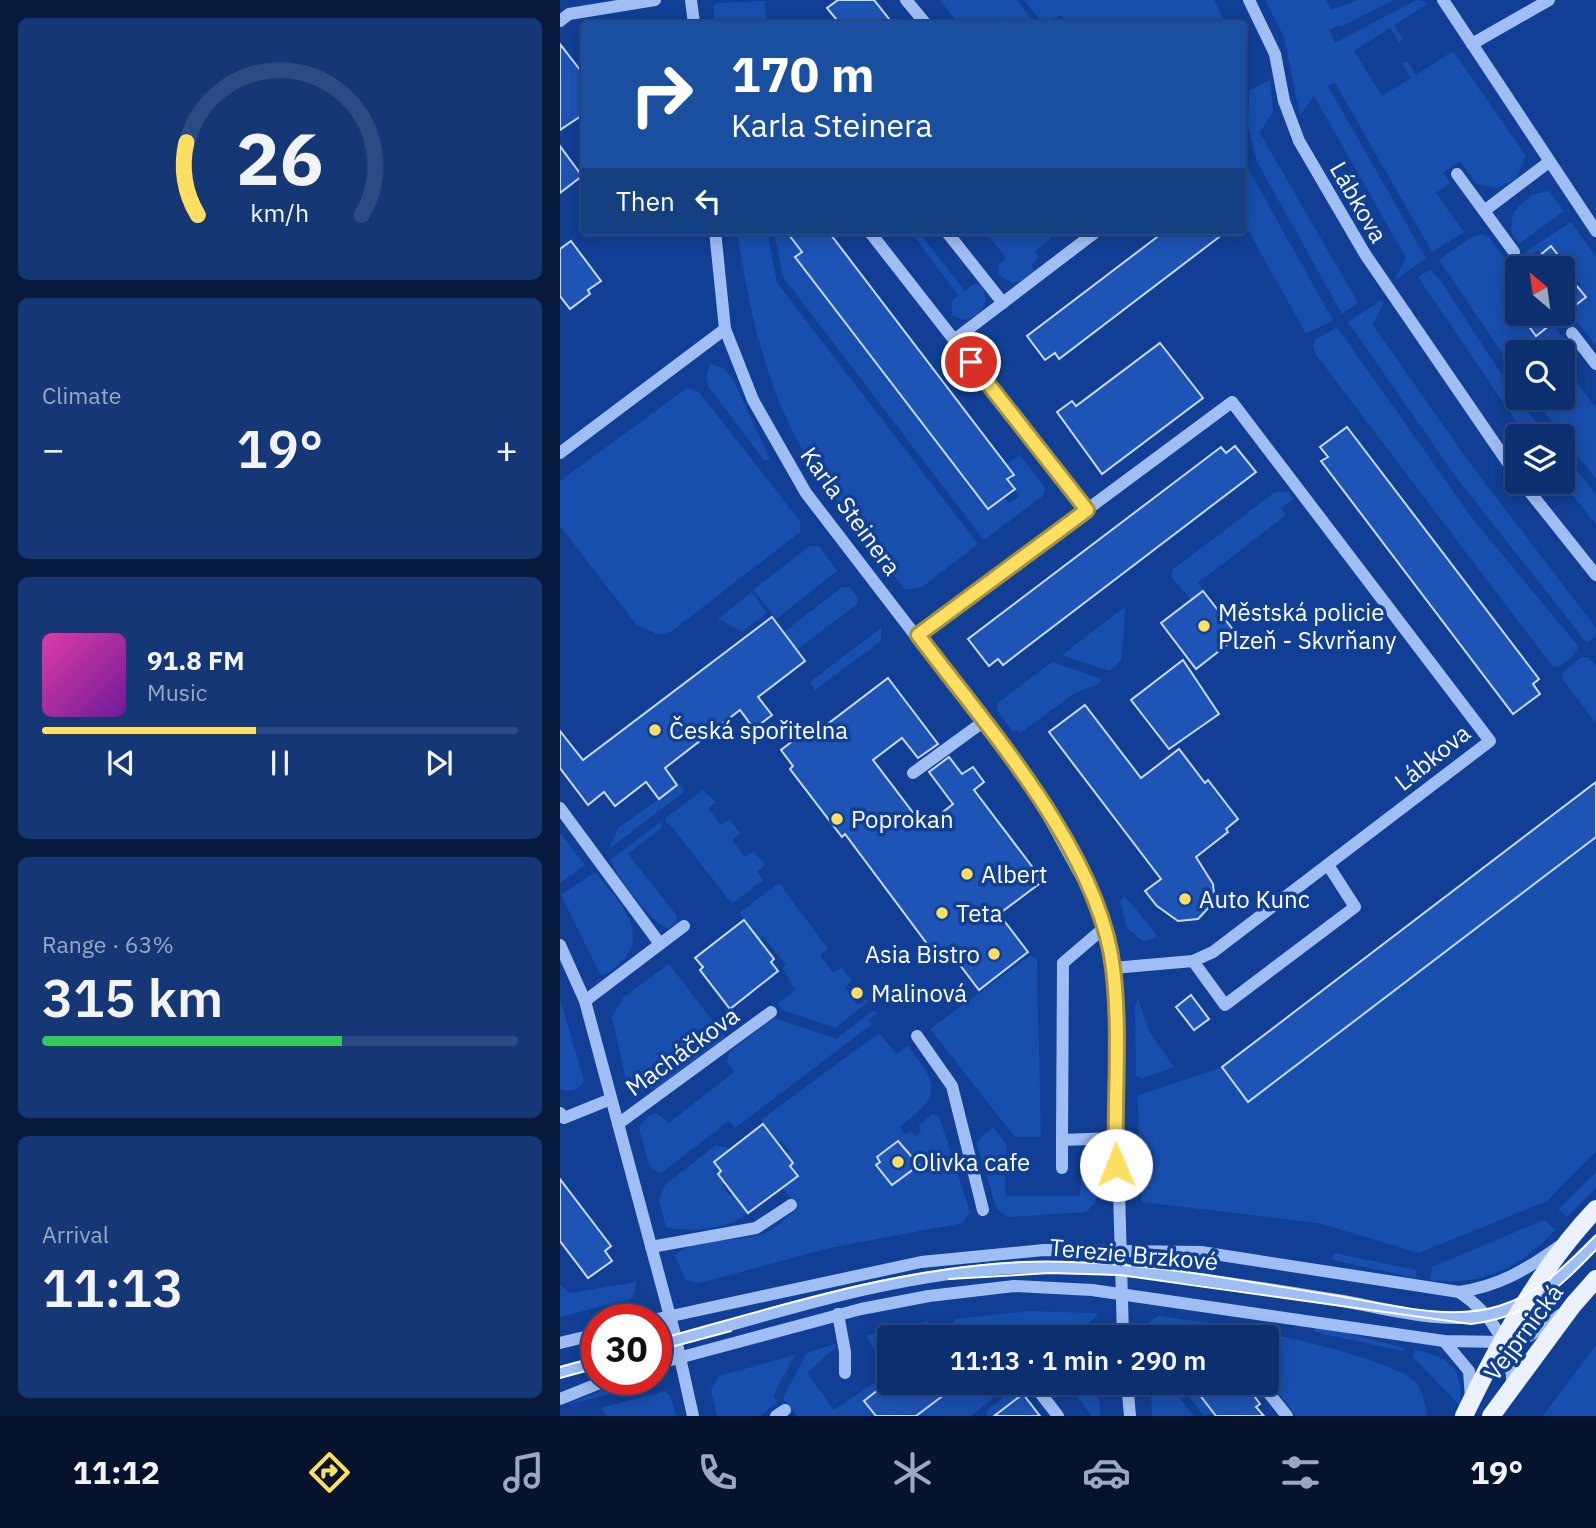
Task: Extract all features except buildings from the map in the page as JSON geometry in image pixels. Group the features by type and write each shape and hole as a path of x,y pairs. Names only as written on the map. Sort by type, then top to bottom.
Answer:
{"main road":[{"name":"Vejprnická","path":"1467,1410 1527,1302 1564,1243 1596,1209"},
{"name":"Vejprnická","path":"1492,1416 1573,1305 1596,1279"}],"street":[{"path":"560,21 569,14 655,0"},
{"path":"691,0 694,21"},
{"path":"906,0 924,21"},
{"name":"Lábkova","path":"1250,0 1275,54 1284,101 1299,141 1365,254 1505,459"},
{"path":"1443,0 1596,231"},
{"path":"1472,44 1549,0"},
{"path":"1484,211 1549,162"},
{"path":"1457,174 1514,252"},
{"name":"Karla Steinera","path":"715,235 724,329 753,400 806,493 918,635 1034,790 1083,874 1105,927 1113,968 1115,1138 1122,1325"},
{"path":"872,235 1087,510 918,635"},
{"path":"949,235 1003,303"},
{"path":"954,340 1092,235"},
{"path":"560,453 724,329"},
{"path":"1572,333 1596,364"},
{"name":"Lábkova","path":"1087,510 1232,402 1490,741 1213,952 1193,961 1113,968"},
{"path":"1531,494 1596,575"},
{"path":"913,773 983,722"},
{"path":"560,808 660,944"},
{"path":"1193,961 1225,1005 1355,907 1328,865"},
{"path":"585,1002 684,926"},
{"path":"1062,1168 1063,963 1105,927"},
{"name":"Macháčkova","path":"560,945 585,1002 667,1304"},
{"name":"Macháčkova","path":"618,1125 771,1012"},
{"path":"917,1036 952,1086 983,1210"},
{"path":"560,1114 564,1118 611,1098"},
{"path":"1062,1140 1115,1138"},
{"path":"651,1247 756,1228 791,1205"},
{"name":"Vejprnická","path":"1527,1302 1545,1290 1596,1242"},
{"name":"Terezie Brzkové","path":"672,1315 949,1257 1032,1250 1221,1254 1432,1290 1459,1292 1485,1288 1510,1279 1564,1243"},
{"name":"Terezie Brzkové","path":"672,1340 921,1278 1017,1268 1119,1269 1452,1318 1488,1315 1527,1302"},
{"name":"Terezie Brzkové","path":"672,1359 838,1314 929,1296 1014,1286 1063,1287 1444,1341 1504,1342 1544,1328 1573,1305"},
{"path":"1459,1292 1488,1315 1504,1342 1513,1387"},
{"path":"838,1314 845,1352 845,1373"},
{"name":"Macháčkova","path":"672,1323 693,1416"},
{"path":"560,1343 581,1338"},
{"path":"1444,1341 1469,1371 1467,1410"},
{"path":"560,1372 581,1366"},
{"path":"560,1399 581,1391"},
{"path":"1041,1395 1058,1416"},
{"path":"1128,1395 1130,1416"},
{"path":"1270,1395 1287,1416"}],"shaded area":[{"path":"940,0 1017,0 1033,21 1006,21 1004,18 1000,21 955,20"},
{"path":"1024,0 1214,0 1224,21 1066,21 1061,15 1049,21 1041,21"},
{"path":"1265,0 1326,0 1331,10 1358,0 1393,0 1330,30 1335,43 1416,0 1424,1 1426,5 1394,25 1403,39 1399,42 1390,28 1354,51 1382,96 1411,78 1402,63 1407,61 1416,75 1453,51 1526,156 1515,180 1497,188 1476,184 1460,161 1443,173 1450,183 1436,193 1464,232 1432,252 1335,83 1328,86 1426,258 1394,281 1406,258 1314,96 1300,115 1284,37"},
{"path":"765,1 767,21 715,21 713,7 717,3"},
{"path":"1270,80 1273,111 1260,133 1358,303 1342,314 1256,160 1248,126 1249,90"},
{"path":"1246,165 1333,320 1306,334 1246,226"},
{"path":"1549,191 1564,211 1519,244 1511,232 1513,212 1533,194"},
{"path":"1571,222 1596,257 1596,345 1575,320 1575,297 1581,285 1575,277 1575,256 1559,256 1551,246 1542,254 1538,250 1527,256 1525,252"},
{"path":"1482,234 1489,237 1505,259 1505,282 1502,284 1505,290 1505,326 1529,326 1536,335 1555,326 1564,340 1505,340 1505,357 1439,260 1469,239"},
{"path":"738,235 768,235 777,283 978,544 922,587 905,590 829,491 806,456 769,375 747,290"},
{"path":"775,235 790,235 802,252 796,257 988,509 1004,497 1009,503 1019,496 1007,479 1013,474 1007,465 1020,455 1045,488 1044,495 984,540 783,277"},
{"path":"913,235 921,235 965,291 974,284 980,285 986,297 984,307 976,315 964,320 952,315 952,301 958,295"},
{"path":"988,235 1055,235 1035,251 1039,257 1031,265 1034,271 1022,281 1012,283 998,275 999,264 1006,258"},
{"path":"1430,270 1440,280 1505,380 1505,405 1418,277"},
{"path":"1381,300 1383,304 1373,325 1469,462 1596,628 1596,635 1587,643 1456,477 1348,322"},
{"path":"1337,327 1472,518 1578,646 1565,663 1553,667 1317,356 1313,347 1315,340"},
{"path":"710,364 723,368 733,379 770,460 764,460 708,386 706,376"},
{"path":"1575,380 1596,408 1596,479 1575,452 1575,424 1554,424 1543,410 1575,410"},
{"path":"687,388 699,392 800,521 800,532 672,631 659,635 636,624 560,526 560,481"},
{"path":"1508,410 1526,410 1538,424 1518,424"},
{"path":"1575,469 1596,494 1596,524 1572,494 1575,494"},
{"path":"1275,492 1288,492 1293,499 1281,508 1286,515 1198,583 1203,591 1191,600 1172,578 1172,570"},
{"path":"810,546 819,546 837,571 776,619 753,590"},
{"path":"842,587 850,587 858,598 857,604 797,650 784,632"},
{"path":"752,592 767,613 743,632 718,619"},
{"path":"1126,606 1121,660 1110,671 1062,655"},
{"path":"881,628 881,641 815,690 810,682"},
{"path":"1582,657 1588,657 1596,666 1596,723 1562,679 1562,673"},
{"path":"1052,662 1102,679 1098,684 1075,693 1020,733 1018,730 1013,732 997,710 998,703"},
{"path":"680,784 684,792 609,849 618,828"},
{"path":"703,790 716,802 708,808 721,825 729,819 740,833 732,840 745,857 754,851 765,865 757,872 763,880 732,904 669,823 666,824 666,818"},
{"path":"661,822 662,827 628,854 677,916 676,923 668,929 652,917 635,898 610,860"},
{"path":"560,833 585,865 560,883"},
{"path":"1596,837 1596,1151 1547,1201 1419,1253 1318,1223 1142,1202 1137,1096 1222,1067 1249,1102"},
{"path":"595,872 628,916 633,939 630,951 621,962 603,975 600,974 561,895"},
{"path":"779,883 828,949 820,955 833,973 842,967 852,981 845,987 858,1005 866,999 868,1002 835,1028 783,1010 777,1004 795,990 783,968 786,965 763,936 759,939 739,913"},
{"path":"1125,896 1156,934 1156,938 1143,941 1127,928 1120,901"},
{"path":"1031,955 1037,960 1041,1137 1015,1137 930,1029"},
{"path":"669,964 725,1037 655,1089 643,1091 627,1084 612,1017 624,997"},
{"path":"560,999 584,1081 576,1089 570,1090 560,1089"},
{"path":"1138,999 1149,1031 1174,1067 1141,1079 1136,1076 1135,1007"},
{"path":"874,1010 877,1014 869,1019 872,1024 735,1128 729,1121 661,1173 650,1167 639,1128 649,1115 656,1113 669,1123 734,1072 727,1062 729,1052 774,1018 836,1039"},
{"path":"879,1033 896,1054 908,1046 926,1072 930,1081 929,1098 900,1127 905,1134 911,1132 916,1136 921,1133 919,1125 933,1114 939,1116 970,1212 963,1223 829,1248 697,1283 686,1280 675,1256 684,1249 695,1244 763,1234 798,1208 782,1187 797,1176 790,1166 793,1163 786,1154 789,1151 781,1141 778,1143 761,1120","holes":["898,1141 919,1164 892,1185 876,1165 880,1162 877,1157"]},
{"path":"993,1127 1007,1145 1005,1168 984,1168 976,1142"},
{"path":"716,1145 730,1149 714,1162 725,1183 722,1186 730,1196 733,1194 748,1213 731,1223 709,1228 686,1230 666,1227 659,1200 665,1185"},
{"path":"1596,1172 1596,1188 1567,1217 1559,1209"},
{"path":"1096,1174 1096,1202 1086,1212 1008,1217 996,1208 987,1175 1005,1175 1006,1196 1080,1196 1081,1175"},
{"path":"1544,1220 1556,1230 1528,1254 1499,1272 1467,1280 1430,1280 1432,1267"},
{"path":"1334,1253 1417,1270 1416,1278 1332,1260"},
{"path":"636,1282 633,1297 627,1300 611,1304 581,1304 581,1312 560,1317 560,1284 569,1293"},
{"path":"1027,1311 1097,1313 1085,1325 949,1325 957,1319"},
{"path":"1158,1316 1224,1325 1146,1325"},
{"path":"927,1321 931,1325 911,1325"},
{"path":"1315,1325 1405,1348 1402,1351 1314,1332"},
{"path":"877,1333 877,1354 866,1336"},
{"path":"1279,1336 1336,1350 1401,1372 1418,1386 1427,1413 1426,1416 1296,1416 1279,1393"},
{"path":"834,1344 837,1346 807,1373 834,1410 877,1381 877,1391 865,1401 876,1416 797,1416 783,1398 807,1353"},
{"path":"1596,1345 1596,1416 1543,1416"},
{"path":"1415,1350 1437,1356 1452,1366 1460,1382 1460,1406 1413,1357"},
{"path":"795,1355 773,1396 778,1402 760,1416 717,1416 711,1390 719,1376"},
{"path":"590,1395 605,1395 567,1405"},
{"path":"650,1395 670,1395 676,1416 607,1416 601,1408"},
{"path":"944,1395 996,1395 971,1416 916,1416"},
{"path":"1007,1395 1022,1395 994,1416 987,1416 987,1410"},
{"path":"1076,1395 1099,1395 1100,1416 1092,1416"},
{"path":"1151,1395 1177,1395 1194,1416 1152,1416"},
{"path":"1188,1395 1200,1395 1213,1413 1204,1416"}],"tram line":[{"path":"672,1336 792,1302 883,1281 929,1272 1022,1262 1139,1266 1216,1276 1416,1310 1479,1310 1514,1301 1540,1286 1564,1267 1596,1235"},
{"path":"949,1279 1050,1273 1120,1275 1471,1324 1510,1315 1541,1300 1596,1250"},
{"path":"672,1347 731,1331"},
{"path":"560,1367 581,1361"},
{"path":"560,1378 581,1372"}],"place":[{"name":"Městská policie Plzeň - Skvrňany","path":"1204,626"},
{"name":"Česká spořitelna","path":"655,730"},
{"name":"Poprokan","path":"837,819"},
{"name":"Albert","path":"967,874"},
{"name":"Auto Kunc","path":"1185,899"},
{"name":"Teta","path":"942,913"},
{"name":"Asia Bistro","path":"994,954"},
{"name":"Malinová","path":"857,993"},
{"name":"Olivka cafe","path":"898,1162"}],"route":[{"path":"971,362 1087,510 918,635 1034,790 1083,874 1097,905 1105,927 1113,968 1116,1165"}]}
